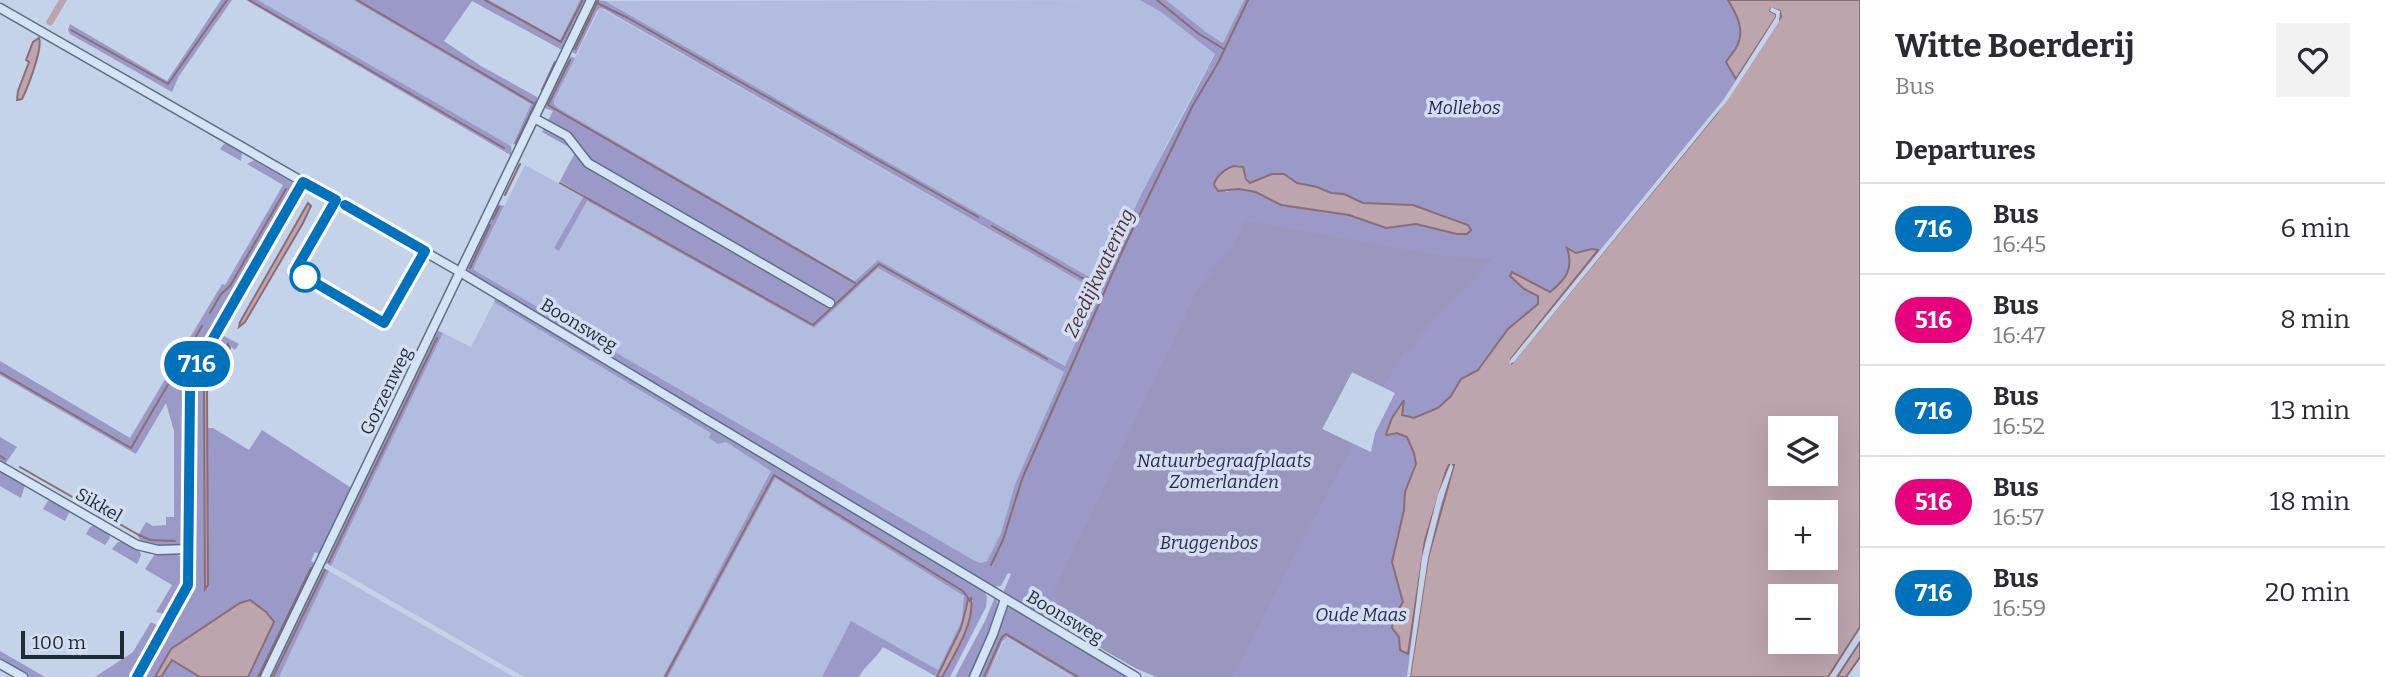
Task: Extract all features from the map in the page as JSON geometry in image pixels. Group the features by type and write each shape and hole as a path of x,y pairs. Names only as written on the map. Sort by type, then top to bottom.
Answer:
{"street":[{"name":"Gorzenweg","path":"265,677 591,0"},
{"name":"Boonsweg","path":"0,8 460,272 1136,677"},
{"path":"534,118 567,136 588,163 830,303"},
{"path":"137,677 187,589 191,378 303,182"},
{"name":"Sikkel","path":"0,466 137,545 158,550 189,549"},
{"path":"974,677 1005,598"},
{"path":"0,664 23,677"}],"shaded area":[{"path":"258,0 353,0 532,104 511,146"},
{"path":"489,0 580,0 560,40"},
{"path":"1140,0 1161,12 1215,53 1172,133 1100,283 605,1"},
{"path":"1166,0 1244,0 1224,43"},
{"path":"1728,0 1860,0 1860,627 1828,677 1410,677 1428,558 1454,465 1449,465 1446,471 1425,540 1408,654 1400,650 1399,637 1392,628 1393,618 1403,602 1392,562 1404,510 1405,492 1416,464 1407,437 1397,433 1386,434 1392,418 1404,400 1402,415 1414,418 1438,408 1451,396 1461,379 1478,370 1508,329 1538,304 1538,296 1524,289 1510,276 1512,272 1550,292 1560,283 1569,268 1567,248 1576,253 1598,250 1511,359 1512,363 1717,113 1781,17 1780,11 1771,8 1770,11 1776,14 1776,17 1736,79 1726,62 1739,42 1737,17"},
{"path":"600,8 1099,292 1066,366 878,260 856,281 558,108 554,100"},
{"path":"39,38 39,50 31,77 22,99 17,100 29,62 26,60 33,42"},
{"path":"525,165 584,194 554,248 559,251 586,201 814,328 878,268 1064,372 1015,484 1001,533 987,561 975,561 479,273 474,267"},
{"path":"1234,166 1243,167 1250,183 1272,174 1284,174 1297,183 1344,194 1363,203 1413,205 1468,225 1471,230 1467,234 1457,234 1416,224 1386,228 1349,215 1281,205 1256,192 1239,189 1218,191 1214,185 1216,179"},
{"path":"308,203 311,206 303,223 245,322 239,327 240,322"},
{"path":"494,302 712,433 709,438 725,441 772,471 663,677 524,677 331,566 443,333 471,347"},
{"path":"228,344 230,348 207,391 208,585 205,589 204,392 207,379"},
{"path":"775,478 962,594 965,600 962,620 938,670 852,622 822,677 668,677"},
{"path":"329,571 514,677 279,677"},
{"path":"971,598 967,628 942,677 937,677 961,628 968,600"},
{"path":"250,600 274,622 248,677 200,677 172,660 161,677 155,677 171,649 240,603"},
{"path":"1006,637 1073,677 987,677"},
{"path":"1860,642 1860,657 1846,677 1837,677"}],"green space":[{"path":"221,0 232,0 179,76 172,92 70,34 68,30 70,24 167,81"},
{"path":"246,0 258,0 511,146 512,156"},
{"path":"353,0 489,0 560,40 580,0 587,0 562,50 472,1 444,41 481,66 537,97 539,100 516,145 513,144 531,104"},
{"path":"595,0 605,1 1100,283 1142,193 1215,54 1161,12 1140,0 1166,0 1223,43 1244,0 1794,0 1411,677 1157,677 1138,669 1003,593 1011,574 1008,573 1001,586 992,587 468,271 467,265 497,204 504,206 475,265 474,269 479,273 975,561 987,561 1001,533 1015,484 1064,372 878,268 814,328 587,201 559,251 554,248 584,195 560,181 576,151 542,132 553,111 542,107 568,56 575,58 554,100 558,108 855,281 878,260 1065,366 1099,292 604,9 597,11 576,54 571,49","holes":["1238,165 1250,183 1266,176 1284,174 1297,183 1339,193 1368,204 1413,205 1464,223 1471,230 1467,234 1457,234 1416,224 1383,227 1349,215 1281,205 1256,192 1239,189 1226,192 1219,178 1227,168","1352,372 1395,393 1375,433 1371,452 1322,429"]},
{"path":"224,144 230,144 242,151 241,161 220,149"},
{"path":"256,159 290,178 293,191 243,273 243,278 187,378 185,540 170,547 141,543 138,536 146,522 153,526 166,525 166,517 174,517 174,431 166,403 136,454 0,375 0,361 130,438 222,284 225,285 283,185 247,164"},
{"name":"Natuurbegraafplaats Zomerlanden","path":"1246,221 1443,256 1492,259 1403,354 1383,387 1352,372 1322,429 1353,444 1232,677 1157,677 1137,669 1050,619 1060,600 1052,596 1198,288 1233,248"},
{"path":"496,298 984,591 987,597 986,607 950,677 942,677 968,623 973,600 968,600 961,628 937,677 883,647 859,677 822,677 851,621 938,670 962,620 964,596 775,478 668,677 663,677 771,471 726,442 718,444 709,438 711,433 494,302"},
{"path":"436,330 443,333 331,566 324,562"},
{"path":"224,336 239,344 235,350 228,344 204,392 205,589 208,585 208,428 213,428 249,450 262,430 353,489 321,555 315,552 311,561 316,564 262,677 248,677 274,622 250,600 170,650 155,677 141,677 187,598 193,580 193,388 209,351"},
{"path":"0,437 17,447 5,464 0,462"},
{"path":"0,470 25,485 21,498 0,486"},
{"path":"48,501 54,501 68,509 65,521 43,509"},
{"path":"95,525 108,532 110,538 105,545 86,534 90,527"},
{"path":"118,542 124,542 139,550 141,555 137,564 112,549"},
{"path":"155,554 177,554 185,561 185,582 168,615 156,612 172,585 145,569"},
{"path":"322,567 329,571 279,677 268,677"},
{"path":"995,597 997,607 993,627 971,677 955,677 985,621"},
{"path":"1010,607 1129,677 1074,677 1007,637 1002,642 987,677 976,677 1005,609"},
{"path":"151,622 161,627 132,677 95,677 133,652"},
{"path":"0,651 45,677 30,677 0,660"},
{"path":"172,660 200,677 161,677"}],"pier":[{"path":"1771,7 1780,11 1779,22 1727,101 1514,362 1509,364 1724,99 1776,17 1776,14 1770,11"},
{"path":"1451,463 1453,467 1428,558 1410,677 1407,677 1422,557 1438,494"}],"waterway":[{"path":"50,22 63,0"},
{"path":"71,30 168,84 227,0"},
{"path":"249,0 504,148"},
{"path":"357,0 535,104"},
{"path":"485,0 561,42 582,1"},
{"path":"1157,0 1199,34 1224,49"},
{"name":"Zeedijkwatering","path":"991,565 1003,540 1022,479 1125,245 1248,0"},
{"path":"575,49 598,1"},
{"path":"597,3 628,18 978,217"},
{"path":"570,60 548,105 855,283"},
{"path":"542,90 555,62"},
{"path":"516,143 536,102"},
{"path":"505,195 520,164"},
{"path":"560,183 813,325 879,264 1047,359"},
{"path":"210,313 221,294 230,286 286,189"},
{"path":"493,219 499,207"},
{"path":"470,268 490,225"},
{"path":"992,226 1096,286"},
{"path":"0,372 131,448 202,326"},
{"path":"329,562 437,338"},
{"path":"0,456 5,459"},
{"path":"20,467 137,534 150,540 175,541"},
{"path":"665,677 774,475 963,591 970,601"},
{"path":"258,677 311,568"},
{"path":"273,677 325,570"},
{"path":"984,677 1002,637 1006,634 1078,677"}],"bus line":[{"name":"716","path":"137,677 188,585 192,375 303,182 336,200 295,271 384,323 425,251 345,205"}],"park label":[{"name":"Mollebos","path":"1464,108"},
{"name":"Bruggenbos","path":"1209,543"},
{"name":"Oude Maas","path":"1361,615"}]}
